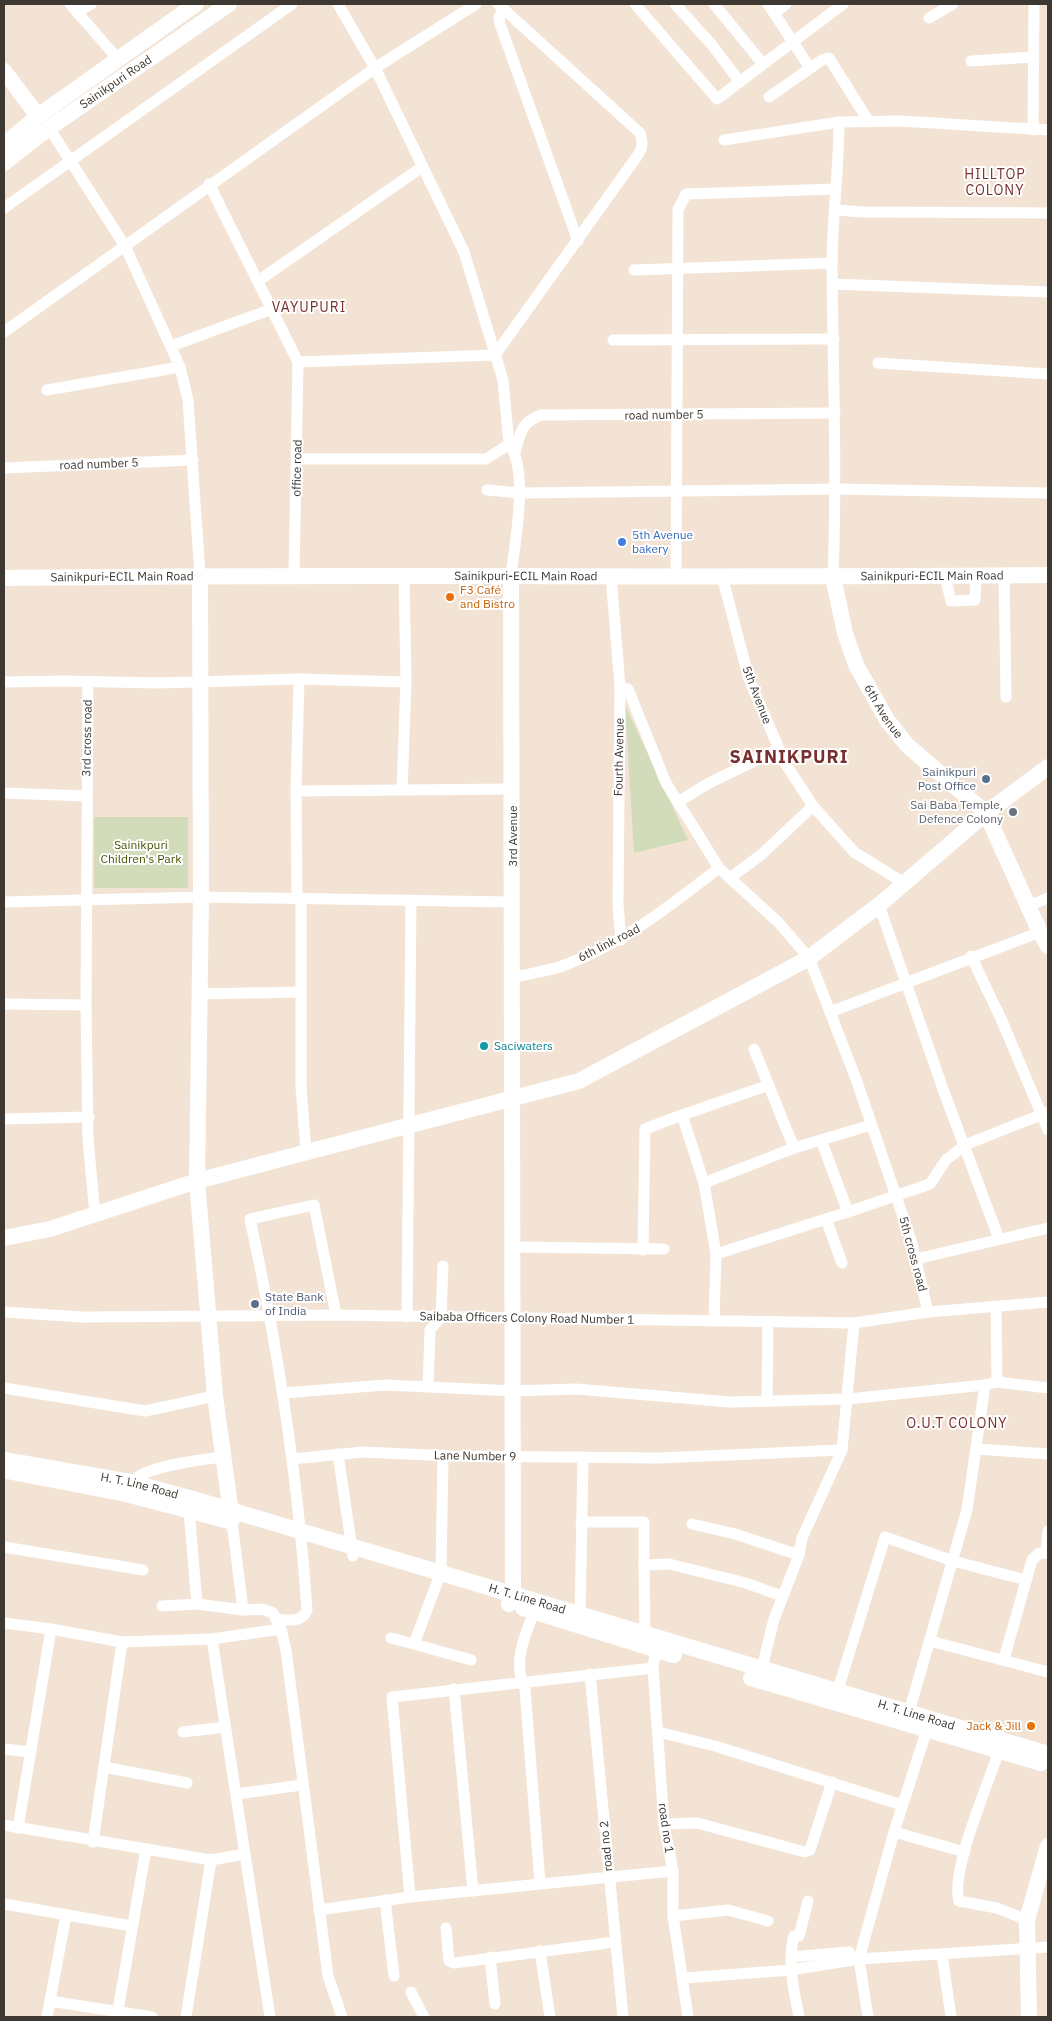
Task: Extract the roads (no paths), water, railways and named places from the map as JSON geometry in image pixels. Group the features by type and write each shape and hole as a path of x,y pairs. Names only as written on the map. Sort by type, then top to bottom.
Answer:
{"street":[{"path":"91,4 74,8 118,59"},
{"name":"Sainikpuri Road","path":"4,163 43,122 118,59 196,4"},
{"name":"Sainikpuri Road","path":"4,145 163,49 229,4"},
{"path":"4,208 70,159 292,4"},
{"path":"338,4 374,68 464,252 503,380 520,493 511,575"},
{"path":"4,332 374,68 476,4"},
{"path":"635,4 718,98 843,4"},
{"path":"675,4 712,45 740,82"},
{"path":"714,4 764,64"},
{"path":"786,4 771,8 810,68"},
{"path":"928,18 953,4"},
{"path":"1033,130 1034,4"},
{"path":"495,356 638,156 643,141 640,133 501,7"},
{"path":"501,7 500,24 578,241"},
{"path":"153,34 163,49"},
{"path":"971,61 1033,57"},
{"path":"769,97 810,68 829,58 870,122"},
{"path":"4,71 70,159 125,246 180,367 188,400 194,460 200,575 201,897 198,994 197,1181 215,1396 243,1610"},
{"path":"724,140 839,122 901,121 1048,130"},
{"path":"833,577 837,489 832,263 836,210 835,189 839,158 839,122"},
{"path":"258,281 422,167"},
{"path":"209,184 298,362 495,356"},
{"path":"676,575 678,490 678,210 686,194 835,189"},
{"path":"836,210 864,212 1048,213"},
{"path":"634,270 832,263"},
{"path":"833,284 1048,292"},
{"path":"171,346 272,309"},
{"path":"613,340 834,340"},
{"name":"office road","path":"294,574 298,459 298,362"},
{"path":"878,363 1048,374"},
{"path":"46,390 180,367"},
{"name":"road number 5","path":"512,448 529,420 540,415 835,413"},
{"path":"298,459 486,459 512,448"},
{"name":"road number 5","path":"4,468 194,460"},
{"path":"487,490 520,493 837,489 1048,493"},
{"name":"Sainikpuri-ECIL Main Road","path":"4,578 294,574 833,577 1048,575"},
{"path":"402,790 406,682 404,574"},
{"name":"3rd Avenue","path":"511,575 514,1098 511,1599"},
{"name":"Fourth Avenue","path":"611,575 620,687 618,905 621,940"},
{"path":"1004,575 1006,697"},
{"name":"5th Avenue","path":"722,576 749,679 785,763 813,806 854,852 904,883"},
{"path":"945,576 951,601 975,600 976,576"},
{"name":"6th Avenue","path":"833,577 845,633 856,665 887,720 907,745 986,813"},
{"path":"4,682 201,682 299,679 406,682"},
{"path":"299,679 296,791 301,1087 306,1151"},
{"name":"3rd cross road","path":"88,681 86,1005 88,1139 95,1215"},
{"name":"5th cross road","path":"620,687 628,689 666,783 719,868 779,923 809,958 871,1125 895,1196 916,1259 928,1312"},
{"path":"678,802 709,783 779,749"},
{"path":"4,1238 50,1230 197,1181 579,1081 809,958 879,905 986,813 1047,773"},
{"path":"296,791 513,788"},
{"path":"4,793 86,796"},
{"path":"730,878 762,855 813,806"},
{"path":"830,1012 907,984 971,956 1044,939 986,813"},
{"name":"6th link road","path":"512,978 567,964 621,940 647,923 719,868"},
{"path":"4,902 201,897 513,902"},
{"path":"1028,906 1048,898"},
{"path":"407,1316 411,900"},
{"path":"879,905 944,1092 999,1239"},
{"path":"971,956 1045,1113 1048,1130"},
{"path":"198,994 300,992"},
{"path":"4,1004 86,1005"},
{"path":"754,1049 794,1148"},
{"path":"644,1250 645,1129 768,1085"},
{"path":"716,1254 930,1184 946,1160 965,1145 1045,1113"},
{"path":"682,1115 704,1183 716,1254 714,1321"},
{"path":"4,1119 89,1117"},
{"path":"704,1183 794,1148 871,1125"},
{"path":"821,1140 848,1212"},
{"path":"4,1623 51,1629 122,1642 212,1639 300,1619 305,1616 307,1610 302,1536 283,1393 270,1314 250,1219 314,1205 336,1315"},
{"path":"826,1219 842,1264"},
{"path":"916,1259 1048,1228"},
{"path":"513,1247 664,1249"},
{"path":"428,1388 430,1330 441,1317 443,1266"},
{"name":"Saibaba Officers Colony Road Number 1","path":"4,1312 82,1317 270,1314 854,1323 928,1312 1048,1302"},
{"path":"996,1307 997,1382"},
{"path":"767,1401 768,1321"},
{"path":"760,1675 782,1596 799,1554 802,1538 842,1450 854,1323"},
{"path":"283,1393 386,1385 513,1391 576,1389 730,1402 848,1399 985,1385 997,1382 1048,1388"},
{"path":"907,1719 967,1510 985,1385"},
{"path":"4,1388 145,1410 215,1396"},
{"path":"977,1449 1048,1454"},
{"name":"Lane Number 9","path":"292,1459 363,1452 512,1457 658,1458 842,1450"},
{"path":"338,1454 352,1551"},
{"path":"414,1644 440,1577 443,1455"},
{"path":"128,1488 146,1472 222,1457"},
{"path":"580,1620 583,1457"},
{"name":"H. T. Line Road","path":"4,1460 128,1488 232,1516 907,1719 1048,1754"},
{"name":"H. T. Line Road","path":"4,1471 128,1488 189,1510 232,1516"},
{"path":"189,1510 197,1604"},
{"name":"road no 1","path":"581,1522 644,1522 644,1565 652,1641 664,1824 673,1871 673,1916 684,1978 688,2017"},
{"path":"692,1524 735,1534 799,1554"},
{"path":"1004,1659 1034,1556 1047,1553 1048,1531"},
{"path":"835,1697 885,1537 952,1561 1026,1580"},
{"path":"4,1547 143,1570"},
{"path":"644,1565 669,1564 746,1583 782,1596"},
{"path":"162,1606 197,1604 243,1610 262,1609 273,1613 279,1624 290,1677 302,1785 328,1976 342,2017"},
{"path":"536,1607 520,1654 540,1884"},
{"path":"18,1828 51,1629"},
{"path":"391,1638 471,1660"},
{"path":"212,1639 270,2017"},
{"path":"930,1641 1048,1672"},
{"path":"93,1842 122,1642"},
{"path":"410,1897 392,1697 654,1668"},
{"name":"road no 2","path":"590,1674 608,1877 623,2017"},
{"path":"454,1689 473,1891"},
{"path":"854,1960 928,1725"},
{"name":"H. T. Line Road","path":"928,1725 999,1752 1048,1765"},
{"path":"183,1732 225,1726"},
{"path":"658,1732 715,1746 902,1805"},
{"path":"4,1749 31,1752"},
{"path":"999,1752 965,1852 956,1892 959,1901 997,1908 1027,1920"},
{"path":"104,1767 187,1783"},
{"path":"664,1824 696,1823 808,1852 832,1782"},
{"path":"237,1794 302,1785"},
{"path":"4,1825 93,1842 211,1860 244,1854"},
{"path":"894,1832 965,1852"},
{"path":"1029,2017 1026,1948 1027,1920 1048,1847"},
{"path":"118,2010 131,1926 146,1850"},
{"path":"186,2017 211,1860"},
{"path":"319,1910 410,1897 673,1871"},
{"path":"385,1900 394,1976"},
{"path":"799,2017 791,1970 791,1957 794,1936 799,1936 808,1901"},
{"path":"4,1904 131,1926"},
{"path":"673,1916 728,1910 768,1921"},
{"path":"47,2017 66,1915"},
{"path":"446,1928 449,1960 451,1962 615,1942"},
{"path":"684,1978 791,1970 854,1960 1048,1947"},
{"path":"540,1951 550,2017"},
{"path":"791,1957 849,1952 854,1960 868,2017"},
{"path":"942,1954 951,2017"},
{"path":"490,1957 495,2004"},
{"path":"411,1992 424,2017"},
{"path":"50,2001 118,2010 152,2017"}],"place":[{"name":"5th Avenue bakery","path":"622,542"},
{"name":"F3 Café and Bistro","path":"450,597"},
{"name":"Sainikpuri Post Office","path":"986,779"},
{"name":"Sai Baba Temple, Defence Colony","path":"1013,812"},
{"name":"Saciwaters","path":"484,1046"},
{"name":"State Bank of India","path":"255,1304"},
{"name":"Jack & Jill","path":"1031,1726"}],"district":[{"name":"HILLTOP COLONY","path":"995,182"},
{"name":"VAYUPURI","path":"309,307"},
{"name":"SAINIKPURI","path":"789,757"},
{"name":"O.U.T COLONY","path":"957,1423"}],"park label":[{"name":"Sainikpuri Children's Park","path":"141,852"}]}
